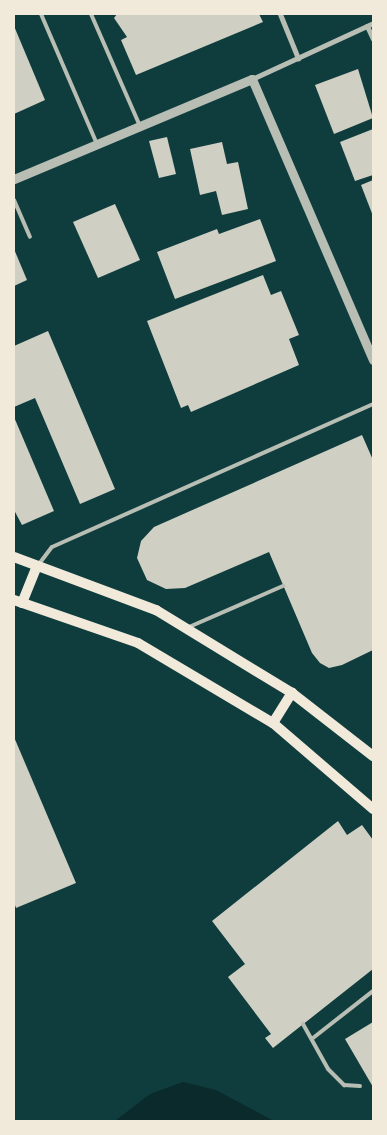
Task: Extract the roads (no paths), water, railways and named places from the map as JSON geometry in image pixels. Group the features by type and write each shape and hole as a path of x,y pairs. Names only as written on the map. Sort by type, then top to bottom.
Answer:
{"main road":[{"path":"14,557 156,610 292,693 373,756"},
{"path":"37,566 18,601 138,643 273,723 373,809"},
{"path":"273,723 292,693"}],"street":[{"path":"280,14 298,58"},
{"path":"14,179 252,79 373,23"},
{"path":"367,26 373,40"},
{"path":"252,79 373,360"}],"lane":[{"path":"41,14 97,144"},
{"path":"91,14 140,126"},
{"path":"14,200 30,237"},
{"path":"37,566 52,547 373,404"},
{"path":"187,629 283,586"},
{"path":"313,1038 373,991"},
{"path":"303,1024 334,1075 344,1085 360,1086"}],"water":[{"path":"183,1082 216,1090 274,1121 115,1121 150,1094"}]}
